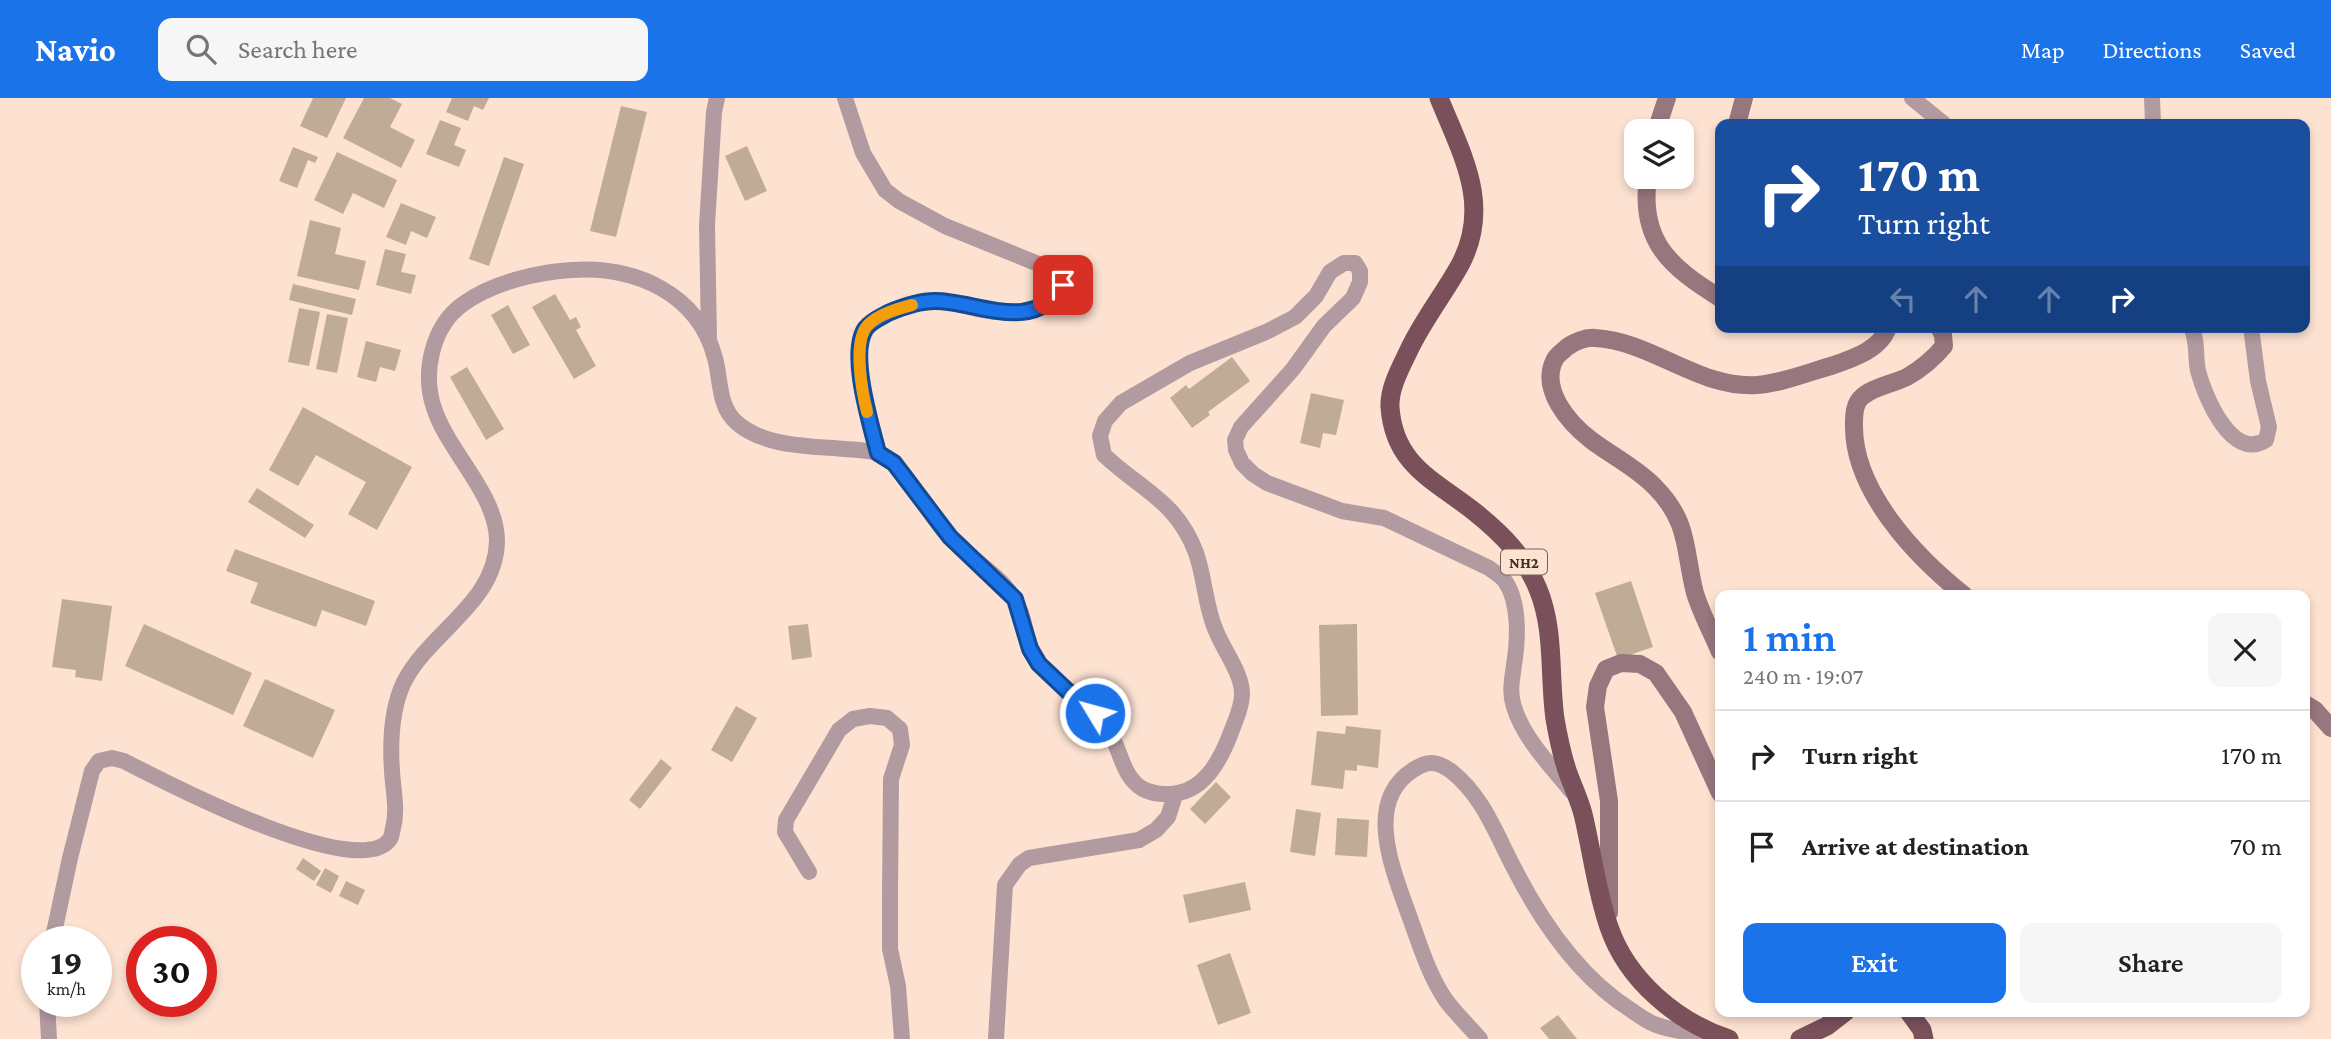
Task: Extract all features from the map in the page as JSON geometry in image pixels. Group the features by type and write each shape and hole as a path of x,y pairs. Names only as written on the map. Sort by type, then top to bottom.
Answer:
{"highway":[{"name":"NH2","path":"1439,98 1474,193 1475,216 1471,238 1461,264 1417,331 1397,374 1390,403 1393,430 1407,458 1430,481 1474,511 1504,537 1523,559 1539,590 1548,628 1556,722 1567,771 1580,802 1609,928 1628,964 1654,994 1676,1014 1726,1038"},
{"path":"1800,1039 1839,1017"},
{"path":"1913,1017 1922,1030 1924,1039"}],"main road":[{"path":"1660,119 1667,98"},
{"path":"1738,119 1744,98"},
{"path":"1647,189 1647,217 1662,253 1689,278 1715,295"},
{"path":"1715,640 1696,596 1689,548 1675,512 1657,488 1640,473 1588,438 1558,406 1551,381 1555,359 1572,343 1593,337 1619,342 1664,357 1703,376 1756,385 1853,359 1875,346 1886,333"},
{"path":"1942,333 1944,346 1937,354 1907,377 1862,396 1855,406 1856,457 1862,473 1905,539 1959,590"},
{"path":"1609,928 1609,801 1595,706 1598,686 1606,669 1621,663 1640,664 1656,673 1683,712 1715,782"},
{"path":"2310,707 2331,728"}],"street":[{"path":"709,341 706,225 713,112 717,98"},
{"path":"845,98 863,153 885,190 899,201 945,226 1058,272 1063,285 1050,300 1033,310 985,311 934,301 898,309 878,318 866,328 860,346 861,372 865,403 878,453"},
{"path":"1912,98 1938,119"},
{"path":"2152,98 2153,119"},
{"path":"56,926 92,771 99,761 112,758 124,761 200,798 304,842 364,852 380,847 390,839 396,821 391,765 396,702 419,657 481,593 497,551 497,527 490,509 444,431 433,406 429,383 431,353 442,328 460,305 526,277 574,270 616,272 646,280 672,293 692,314 709,341 717,366 721,395 730,418 746,430 779,441 878,453 894,463 950,537 1015,599 1030,649 1039,664 1108,727 1130,777 1141,788 1158,794 1175,794 1189,791 1214,769 1225,749 1240,707 1243,688 1212,621 1199,560 1187,531 1168,506 1104,455 1100,436 1105,421 1121,403 1190,363 1266,332 1295,317 1316,296 1331,271 1344,263 1355,263 1360,271 1360,282 1353,298 1324,326 1293,369 1241,427 1235,440 1236,450 1242,463 1267,483 1342,511 1384,518 1489,568 1504,578 1515,607 1515,662 1510,690 1515,710 1545,759 1580,802"},
{"path":"2194,333 2198,371 2224,428 2234,438 2247,445 2257,446 2266,440 2269,427 2258,381 2252,333"},
{"path":"809,872 785,832 786,820 839,730 853,719 870,716 887,718 900,729 902,745 891,779 890,949 898,986 902,1039"},
{"path":"1480,1039 1446,1000 1430,974 1391,865 1386,838 1387,815 1393,790 1412,771 1429,762 1438,762 1454,773 1482,805 1545,923 1565,949 1609,996 1652,1024 1726,1038"},
{"path":"996,1039 1005,885 1012,873 1029,858 1139,840 1156,830 1168,817 1175,794"},
{"path":"48,1017 49,1039"}],"building":[{"path":"313,98 346,98 327,138 300,126"},
{"path":"364,98 390,98 402,104 390,127 415,140 401,168 343,138"},
{"path":"452,98 489,98 483,110 474,106 468,121 446,112"},
{"path":"621,106 647,112 616,237 590,231"},
{"path":"440,120 461,128 454,145 466,150 459,167 426,154"},
{"path":"747,146 767,191 745,201 725,156"},
{"path":"293,147 318,157 315,163 308,160 297,188 279,181"},
{"path":"337,152 397,180 384,208 353,193 343,214 314,200"},
{"path":"504,157 524,164 489,266 469,259"},
{"path":"401,203 436,217 427,238 411,231 406,245 386,237"},
{"path":"310,220 341,228 335,254 366,261 359,290 297,276"},
{"path":"385,249 406,254 401,272 416,275 411,294 376,285"},
{"path":"293,284 356,299 352,315 289,300"},
{"path":"555,294 570,320 576,317 581,327 576,330 596,366 574,379 532,307"},
{"path":"508,305 530,345 513,354 491,315"},
{"path":"299,308 320,312 309,366 288,362"},
{"path":"327,314 348,318 337,373 316,369"},
{"path":"366,341 401,350 395,371 380,367 376,382 357,377"},
{"path":"1232,357 1250,381 1208,412 1210,415 1192,428 1170,398 1186,385 1189,389"},
{"path":"467,367 504,429 486,440 450,377"},
{"path":"1311,393 1344,400 1336,435 1323,433 1320,448 1300,443"},
{"path":"303,407 412,467 377,530 348,514 366,482 316,455 298,486 269,470"},
{"path":"257,488 314,525 305,538 248,502"},
{"path":"235,549 375,601 366,626 322,610 316,627 250,603 258,583 226,571"},
{"path":"1631,581 1653,647 1618,659 1595,593"},
{"path":"62,599 112,606 102,681 75,677 76,670 52,667"},
{"path":"144,624 252,673 233,715 125,666"},
{"path":"808,624 812,657 792,660 788,626"},
{"path":"1357,624 1358,715 1321,716 1319,625"},
{"path":"265,679 335,710 313,758 243,726"},
{"path":"736,706 757,718 732,762 711,750"},
{"path":"1346,726 1381,730 1378,768 1357,765 1357,771 1345,770 1343,789 1311,785 1317,731 1345,734"},
{"path":"661,759 672,768 640,809 629,800"},
{"path":"1216,782 1231,797 1205,824 1190,809"},
{"path":"1296,809 1321,813 1315,856 1290,852"},
{"path":"1337,818 1369,820 1367,857 1335,855"},
{"path":"303,858 321,871 314,881 296,869"},
{"path":"325,868 339,876 331,893 316,885"},
{"path":"346,881 365,890 358,905 339,896"},
{"path":"1245,882 1251,910 1189,923 1183,895"},
{"path":"1230,953 1251,1013 1218,1025 1197,965"},
{"path":"1558,1015 1577,1039 1549,1039 1540,1028"}],"slow traffic":[{"path":"867,412 860,346 866,328 878,318 912,305"}],"route":[{"path":"1063,285 1050,300 1033,310 985,311 934,301 898,309 878,318 866,328 860,346 861,372 865,403 878,453 894,463 950,537 1007,589 1015,599 1030,649 1039,664 1055,681 1095,713"}]}
